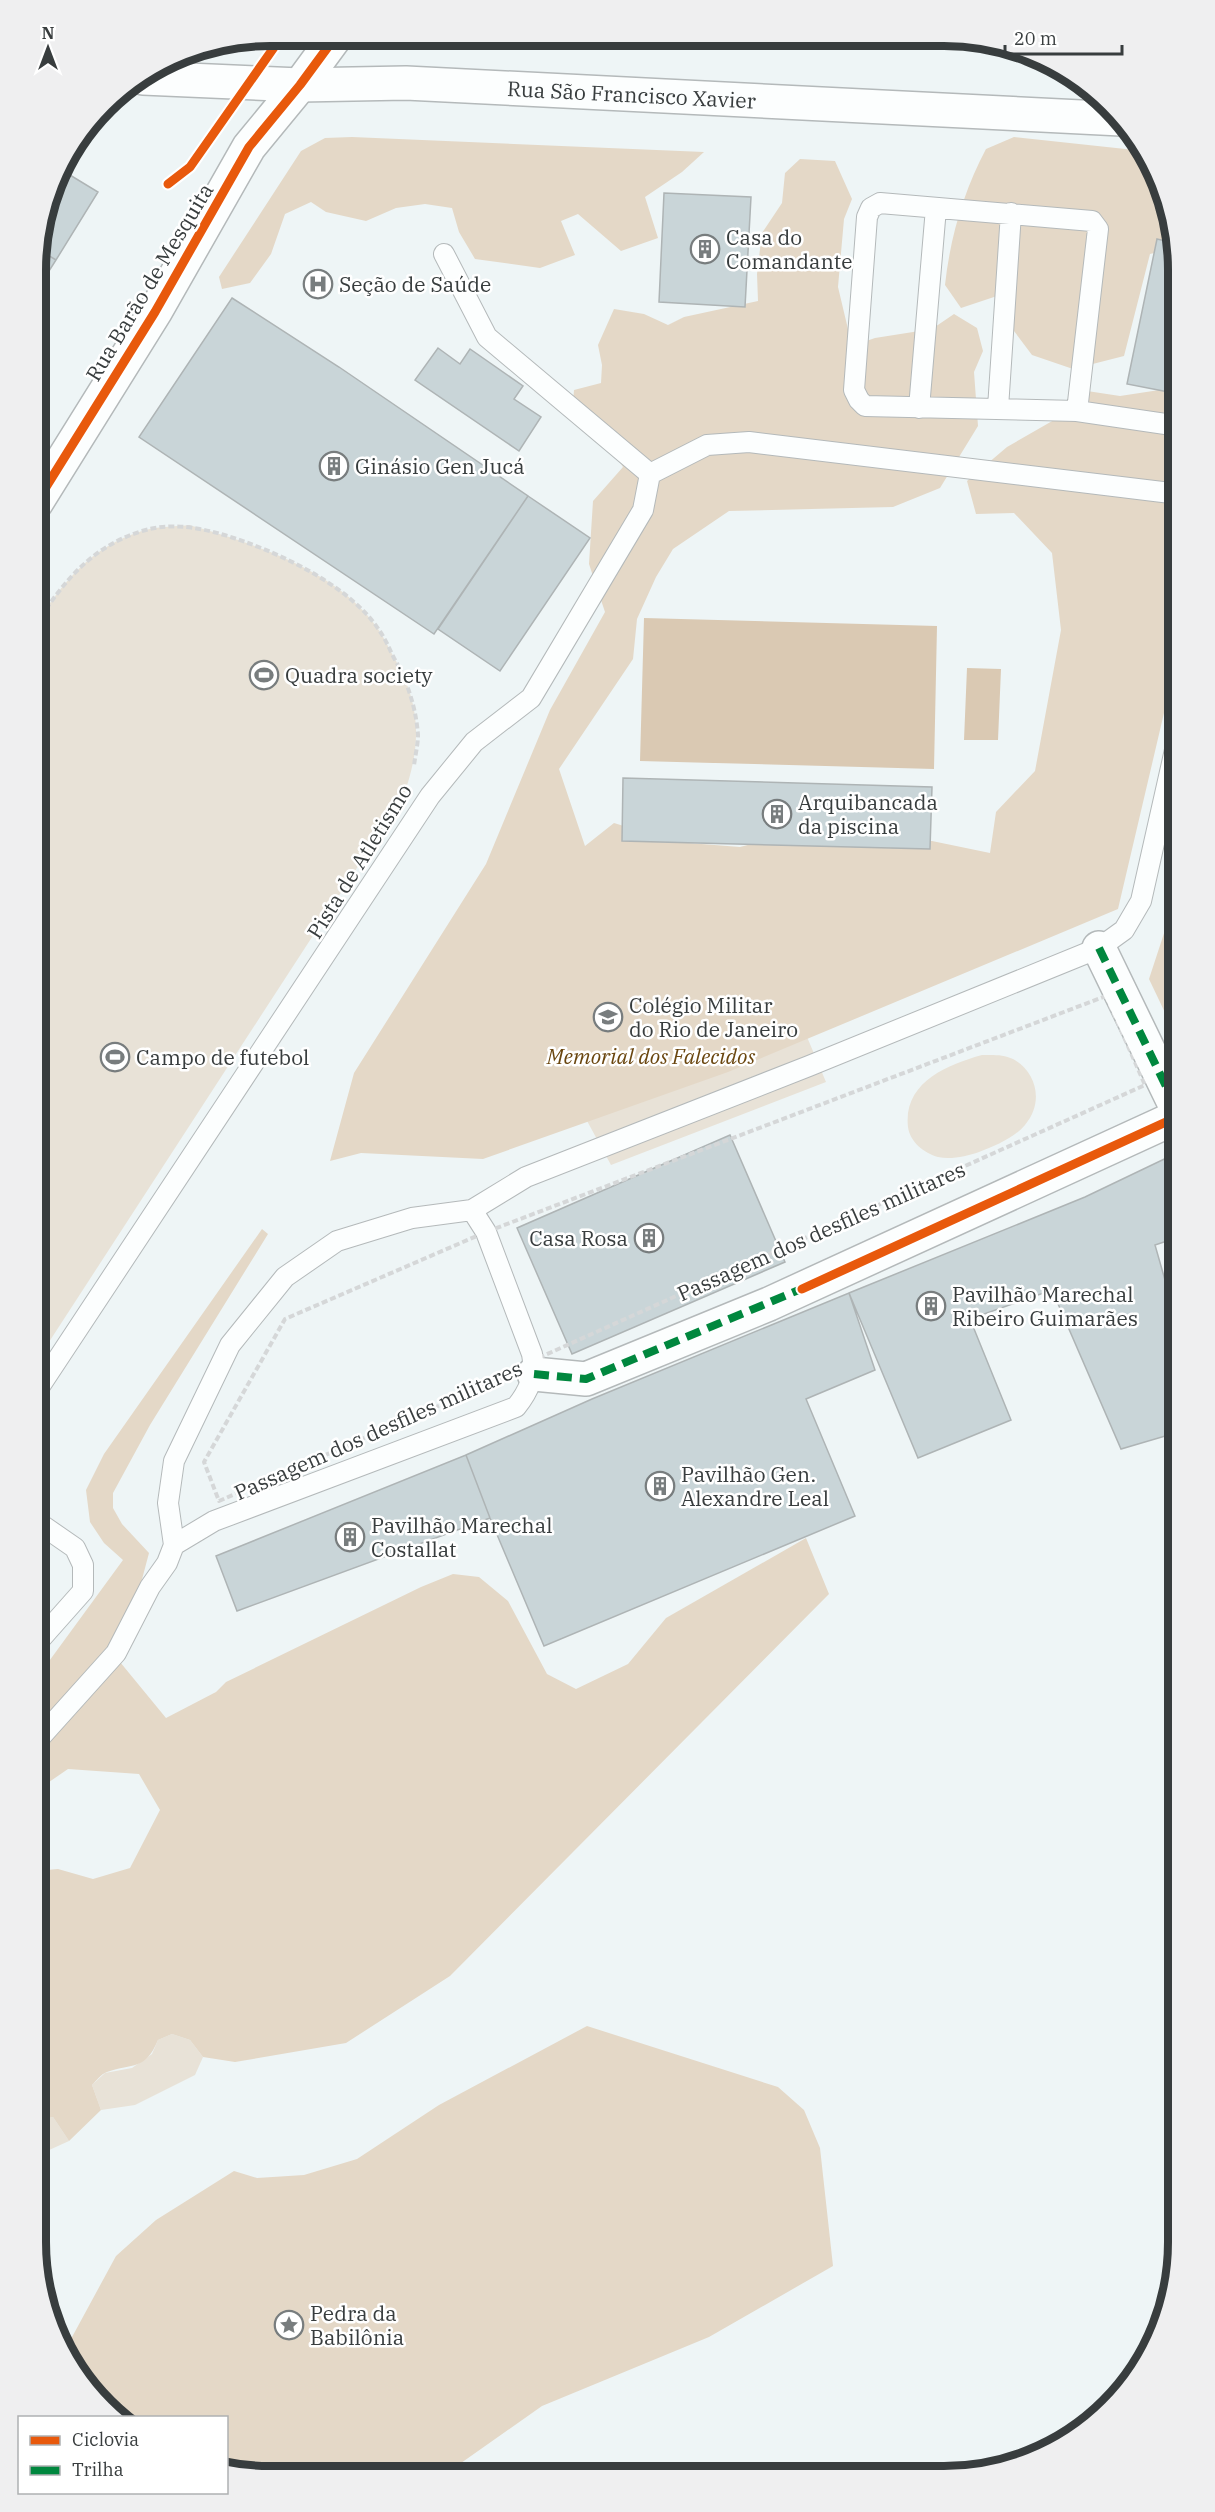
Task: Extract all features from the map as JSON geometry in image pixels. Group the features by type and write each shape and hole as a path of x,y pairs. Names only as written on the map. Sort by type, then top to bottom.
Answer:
{"street":[{"name":"Rua Barão de Mesquita","path":"46,487 155,312 249,147 333,46"},
{"name":"Rua São Francisco Xavier","path":"156,79 300,85 406,83 1109,118"},
{"path":"1099,948 1168,1092"},
{"path":"534,1367 586,1379 802,1289 1168,1120"}],"lane":[{"path":"1077,411 1097,224 1092,220 880,203 871,208 867,217 854,390 865,406 1077,411 1168,424"},
{"path":"919,408 936,208"},
{"path":"998,408 1011,213"},
{"path":"444,254 487,337 650,474"},
{"path":"650,474 707,445 749,442 1168,493"},
{"path":"46,1377 430,796 474,742 531,698 643,510 650,474"},
{"path":"46,1731 116,1653 150,1587 167,1563 174,1545 168,1503 174,1461 230,1345 285,1277 337,1241 412,1218 472,1210 526,1177 809,1066 1099,948 1124,930 1141,901 1168,781"},
{"path":"174,1545 214,1521 516,1407 527,1393 534,1367 527,1336 486,1232 472,1210"},
{"path":"46,1528 75,1548 83,1564 82,1591 46,1632"}],"green space":[{"path":"352,137 704,152 682,172 645,197 658,238 621,251 578,214 561,221 575,255 540,268 475,259 459,232 452,208 425,204 396,208 366,221 326,212 311,202 285,214 271,254 250,283 222,289 219,277 301,151 325,138"},
{"path":"1014,137 1133,150 1157,199 1168,250 1150,254 1124,356 1073,369 1032,355 1014,331 1000,295 961,308 945,285 950,250 959,215 986,149"},
{"path":"800,159 835,161 852,199 844,219 838,287 852,346 875,338 932,329 954,314 977,328 983,351 974,372 978,426 940,488 893,507 729,511 673,549 656,577 637,619 633,659 559,769 585,846 614,823 676,842 740,847 790,834 826,845 932,841 990,853 996,812 1035,771 1061,630 1052,553 1014,513 976,514 967,481 1007,447 1054,420 1074,389 1120,396 1168,389 1168,696 1118,909 728,1072 483,1159 361,1153 330,1161 354,1073 486,864 550,710 605,612 589,564 593,501 623,467 606,440 572,414 574,390 601,383 602,365 598,345 614,309 644,314 668,325 684,317 758,301 757,274 762,233 782,203 785,173"},
{"path":"189,525 240,541 293,562 318,575 341,591 378,629 405,678 414,712 416,745 403,797 46,1347 46,610 68,580 93,556 124,538 159,527"},
{"path":"1168,921 1168,1019 1149,979"},
{"name":"Memorial dos Falecidos","path":"775,961 826,1082 611,1165 555,1062"},
{"path":"982,1055 1009,1057 1028,1072 1036,1098 1031,1116 1025,1125 1010,1138 979,1152 948,1158 928,1153 918,1146 909,1132 908,1112 912,1099 930,1078 941,1071"},
{"path":"262,1229 268,1234 150,1425 113,1493 113,1508 122,1524 149,1553 120,1662 166,1718 216,1692 226,1682 421,1587 453,1574 479,1577 508,1601 547,1674 576,1689 628,1664 666,1618 806,1538 829,1594 450,1976 346,2043 235,2062 203,2057 190,2040 172,2034 158,2040 143,2061 105,2073 92,2085 101,2110 69,2141 53,2117 46,2119 46,2025 49,2020 46,2007 46,1870 58,1869 93,1879 130,1868 160,1810 139,1774 68,1769 46,1784 46,1665 123,1560 104,1543 90,1522 86,1490 104,1454"},
{"path":"587,2026 778,2087 804,2110 820,2148 833,2266 709,2337 542,2406 457,2466 271,2466 228,2461 228,2416 130,2416 112,2400 93,2378 70,2340 116,2256 156,2220 234,2171 257,2178 304,2175 357,2159 439,2105"},
{"path":"172,2034 190,2040 203,2057 195,2075 135,2105 101,2110 92,2085 105,2073 132,2068 152,2054 158,2040"},
{"path":"53,2117 69,2141 46,2151 46,2119"}],"shaded area":[{"path":"644,618 937,626 934,769 640,761"},
{"path":"967,668 1001,669 998,740 964,740"}],"building":[{"path":"69,174 98,192 56,260 47,255 48,242 58,199"},
{"name":"Casa do Comandante","path":"664,193 751,197 745,307 659,302"},
{"path":"1157,239 1167,241 1168,392 1127,384"},
{"path":"47,255 56,260 46,276"},
{"name":"Ginásio Gen Jucá","path":"232,298 339,367 528,496 434,634 139,437"},
{"path":"438,348 460,364 470,349 523,386 514,399 541,417 519,451 415,380"},
{"path":"528,496 590,538 500,671 438,629"},
{"name":"Arquibancada da piscina","path":"623,778 932,787 930,849 622,841"},
{"name":"Casa Rosa","path":"730,1135 785,1262 572,1354 517,1228"},
{"name":"Pavilhão Marechal Ribeiro Guimarães","path":"1168,1157 1168,1241 1155,1245 1168,1290 1168,1435 1121,1449 1052,1290 970,1319 1011,1420 918,1458 849,1293 1085,1197"},
{"name":"Pavilhão Gen. Alexandre Leal","path":"849,1293 875,1370 806,1399 855,1516 544,1646 466,1455 592,1399"},
{"name":"Pavilhão Marechal Costallat","path":"466,1455 490,1518 237,1611 216,1556"}],"marked path":[{"path":"1099,948 1168,1090"},
{"path":"534,1374 586,1379 806,1287"}],"cycle path":[{"path":"168,184 190,167 275,46"},
{"path":"46,487 155,312 249,147 329,46"},
{"path":"802,1289 1168,1121"}],"place":[{"name":"Casa do Comandante","path":"705,249"},
{"name":"Seção de Saúde","path":"318,284"},
{"name":"Ginásio Gen Jucá","path":"334,466"},
{"name":"Quadra society","path":"264,675"},
{"name":"Arquibancada da piscina","path":"777,814"},
{"name":"Colégio Militar do Rio de Janeiro","path":"608,1017"},
{"name":"Campo de futebol","path":"115,1057"},
{"name":"Casa Rosa","path":"649,1238"},
{"name":"Pavilhão Marechal Ribeiro Guimarães","path":"931,1306"},
{"name":"Pavilhão Gen. Alexandre Leal","path":"660,1486"},
{"name":"Pavilhão Marechal Costallat","path":"350,1537"},
{"name":"Pedra da Babilônia","path":"289,2325"}]}
